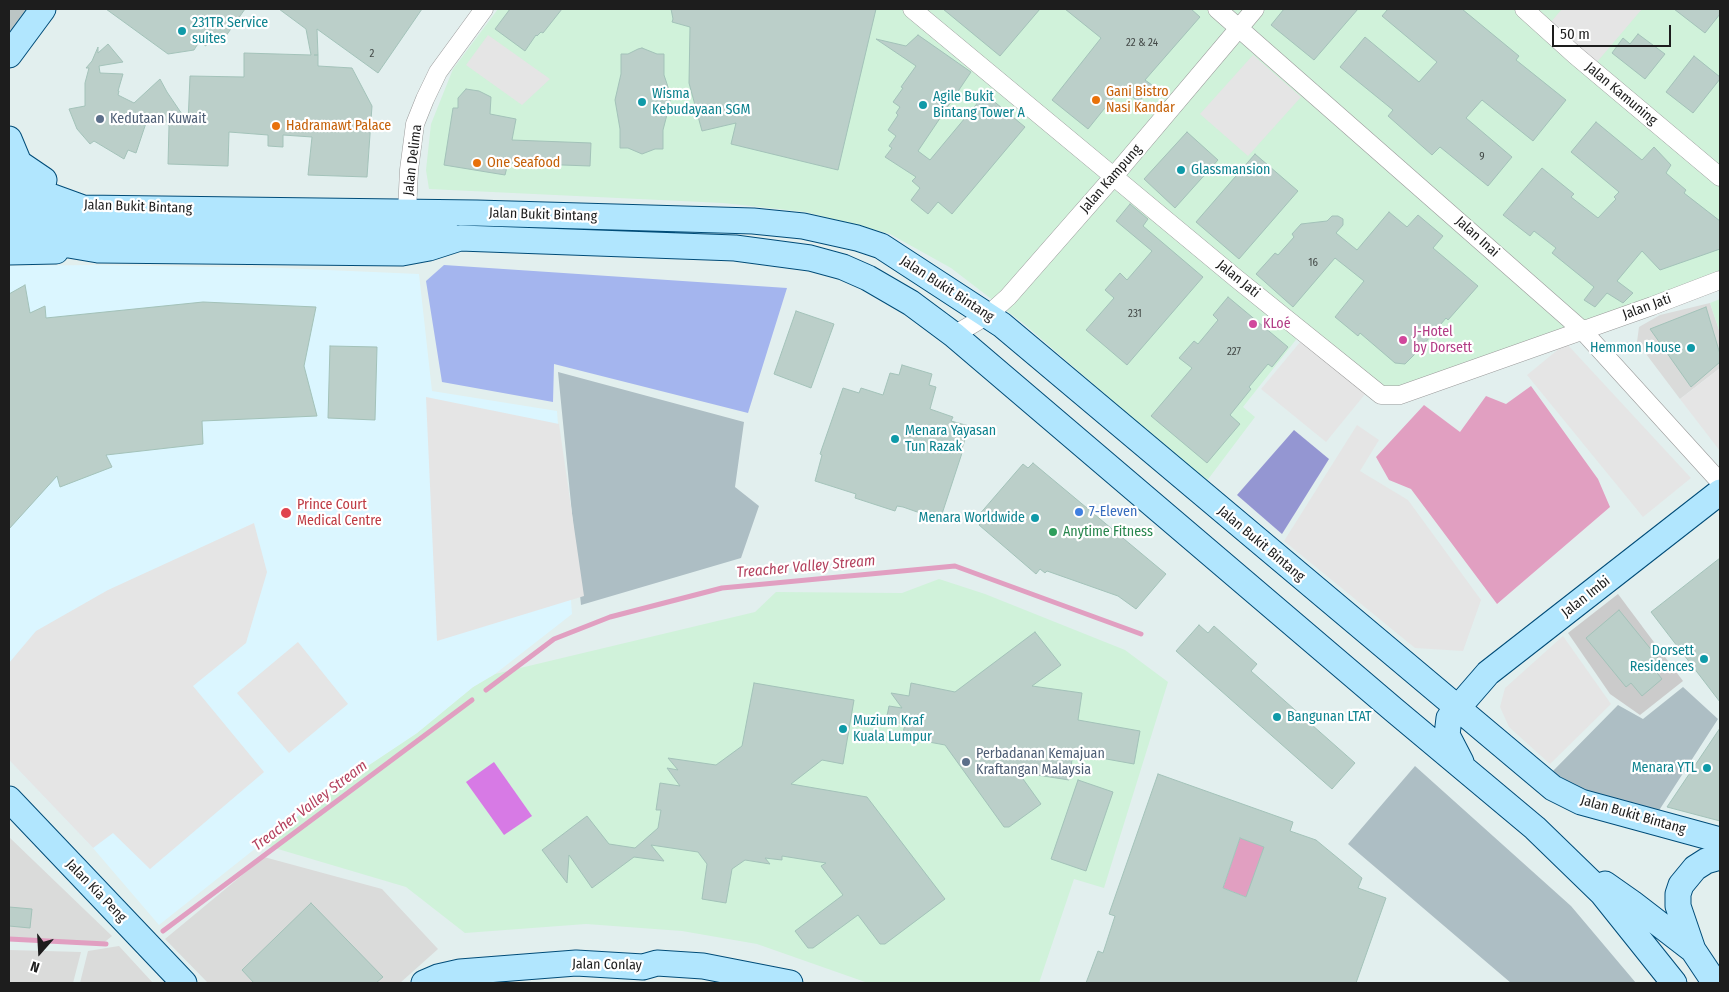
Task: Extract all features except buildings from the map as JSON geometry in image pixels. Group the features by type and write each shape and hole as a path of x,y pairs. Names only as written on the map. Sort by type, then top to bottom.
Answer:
{"main road":[{"path":"9,54 43,9"},
{"path":"9,139 19,163 83,208"},
{"name":"Jalan Bukit Bintang","path":"9,176 39,192 83,208 407,211 753,221 803,226 857,238 881,246 988,315 1553,788 1581,802 1720,840"},
{"path":"9,198 34,214 68,225 117,228 421,232 460,238"},
{"name":"Jalan Bukit Bintang","path":"9,224 22,233 57,243 98,250 402,253 429,248 460,238 727,248 810,258 843,267 886,288 911,303 954,335 1386,704 1465,768 1534,828 1602,893 1674,983"},
{"path":"9,252 98,250"},
{"name":"Jalan Imbi","path":"1465,768 1447,735 1449,718 1488,673 1720,492"},
{"name":"Jalan Kia Peng","path":"9,799 184,983"},
{"path":"1715,983 1693,950 1678,906 1678,894 1681,884 1695,868 1706,861 1720,857"},
{"path":"1567,859 1632,903 1693,950"},
{"name":"Jalan Conlay","path":"424,983 438,977 460,972 576,963 643,967 657,963 703,966 790,983"}],"street":[{"name":"Jalan Delima","path":"407,211 415,124 438,72 484,9"},
{"name":"Jalan Jati","path":"912,9 1381,395 1400,395 1720,280"},
{"name":"Jalan Inai","path":"1217,9 1582,330 1720,482"},
{"name":"Jalan Kampung","path":"954,335 988,315 1008,298 1256,9"},
{"name":"Jalan Kamuning","path":"1524,9 1575,55 1720,177"}],"shaded area":[{"path":"498,9 1720,9 1720,273 1399,389 1383,390 1306,327 1243,407 1255,417 1206,482 1024,324 951,268 890,234 805,212 723,203 429,189 426,170 431,124 453,69"},
{"path":"1562,9 1642,9 1597,62 1550,23"},
{"path":"488,35 550,79 522,105 466,65"},
{"path":"1253,55 1301,97 1248,156 1200,114"},
{"name":"Prince Court Medical Centre","path":"94,265 281,268 419,274 432,391 557,411 572,614 495,674 473,687 417,733 339,785 159,925 93,848 9,760 9,266"},
{"path":"444,265 787,288 748,413 554,364 553,402 442,382 426,281"},
{"path":"1720,299 1720,333 1710,303"},
{"path":"1710,303 1720,333 1720,368 1680,399 1637,342 1639,327 1660,315"},
{"path":"1301,341 1366,393 1326,442 1261,389"},
{"path":"1566,343 1691,478 1643,517 1527,375"},
{"path":"1720,368 1720,451 1680,399"},
{"path":"558,372 744,422 735,487 759,506 741,558 581,605"},
{"path":"1531,386 1598,479 1610,507 1497,604 1411,489 1389,480 1376,457 1424,405 1460,432 1486,396 1506,404"},
{"path":"426,397 559,424 584,596 437,641"},
{"path":"1357,425 1379,440 1360,471 1408,500 1481,600 1463,651 1415,648 1284,541"},
{"path":"1294,430 1329,459 1282,534 1237,495"},
{"path":"254,523 267,572 246,643 193,686 264,772 150,869 113,833 93,848 9,760 9,663 36,631 108,590"},
{"path":"939,579 985,594 1125,650 1168,682 1104,888 1074,879 1039,983 868,983 757,944 682,931 586,924 465,933 406,887 261,844 339,785 417,733 473,687 495,674 755,612 776,592 902,593"},
{"path":"1618,594 1683,681 1640,715 1610,694 1568,633"},
{"path":"1563,636 1611,704 1550,764 1509,727 1500,707 1505,688"},
{"path":"298,642 348,704 289,753 237,693"},
{"path":"1683,687 1718,719 1658,812 1591,795 1552,772 1618,705 1643,719"},
{"path":"494,762 532,816 504,835 466,782"},
{"path":"1415,766 1571,906 1636,983 1511,983 1348,844"},
{"path":"9,837 112,936 101,945 9,939"},
{"path":"1240,838 1289,855 1246,897 1223,888"},
{"path":"264,857 382,889 438,949 400,983 208,983 165,939"},
{"path":"119,946 153,983 80,983 88,951"},
{"path":"9,950 81,952 73,983 9,983"}],"waterway":[{"name":"Treacher Valley Stream","path":"486,690 554,639 610,617 722,588 955,566 1141,634"},
{"name":"Treacher Valley Stream","path":"163,931 472,700"},
{"name":"Treacher Valley Stream","path":"9,939 106,944"}],"tunnel":[{"path":"9,29 23,9"}],"place":[{"name":"231TR Service suites","path":"182,31"},
{"name":"Gani Bistro Nasi Kandar","path":"1096,100"},
{"name":"Wisma Kebudayaan SGM","path":"642,102"},
{"name":"Agile Bukit Bintang Tower A","path":"923,105"},
{"name":"Kedutaan Kuwait","path":"100,119"},
{"name":"Hadramawt Palace","path":"276,126"},
{"name":"One Seafood","path":"477,163"},
{"name":"Glassmansion","path":"1181,170"},
{"name":"KLoé","path":"1253,324"},
{"name":"J-Hotel by Dorsett","path":"1403,340"},
{"name":"Hemmon House","path":"1691,348"},
{"name":"Menara Yayasan Tun Razak","path":"895,439"},
{"name":"7-Eleven","path":"1079,512"},
{"name":"Prince Court Medical Centre","path":"286,513"},
{"name":"Menara Worldwide","path":"1035,518"},
{"name":"Anytime Fitness","path":"1053,532"},
{"name":"Dorsett Residences","path":"1704,659"},
{"name":"Bangunan LTAT","path":"1277,717"},
{"name":"Muzium Kraf Kuala Lumpur","path":"843,729"},
{"name":"Perbadanan Kemajuan Kraftangan Malaysia","path":"966,762"},
{"name":"Menara YTL","path":"1707,768"}]}
